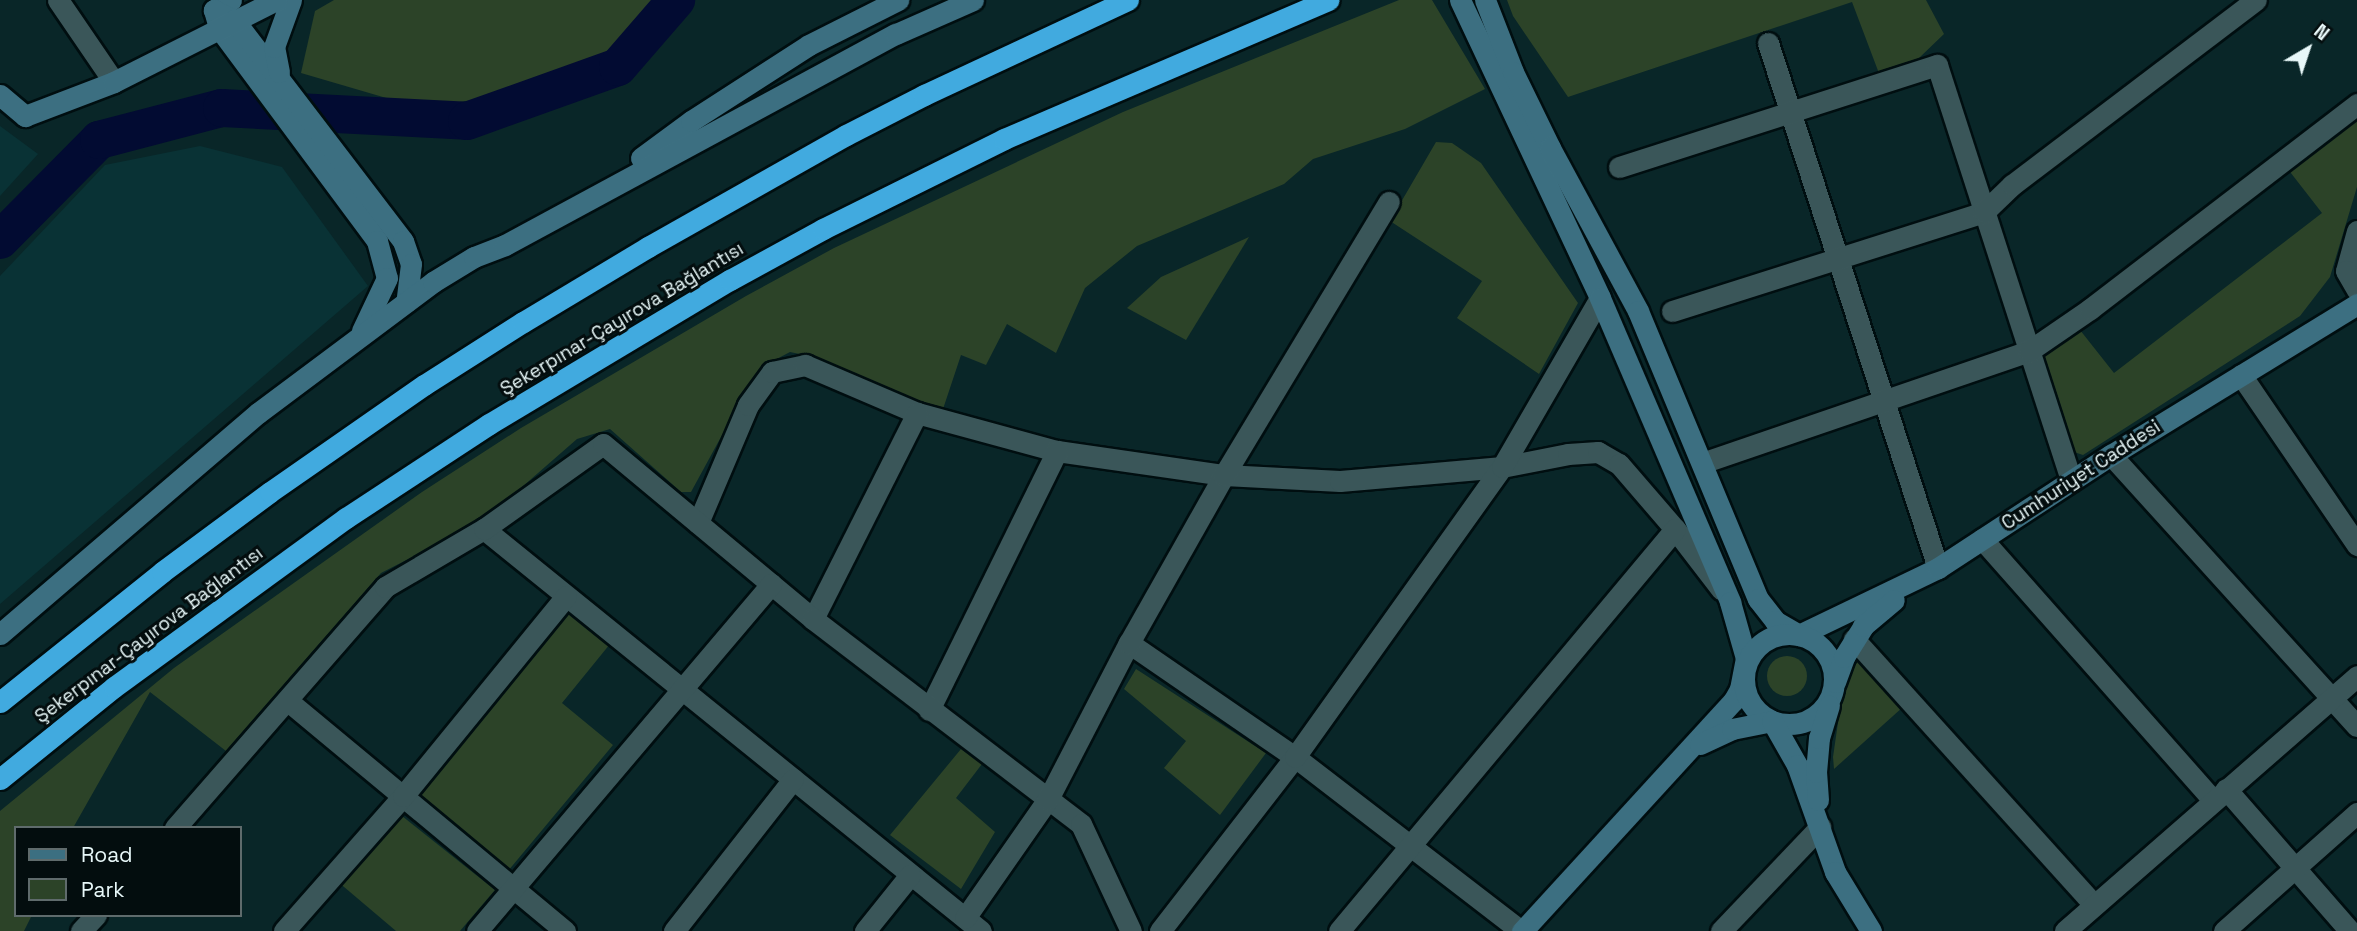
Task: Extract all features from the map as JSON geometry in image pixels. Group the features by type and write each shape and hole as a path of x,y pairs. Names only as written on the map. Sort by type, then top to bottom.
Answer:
{"highway":[{"name":"Şekerpınar-Çayırova Bağlantısı","path":"0,702 162,572 270,492 424,385 523,322 648,247 846,135 1128,0"},
{"name":"Şekerpınar-Çayırova Bağlantısı","path":"0,779 114,687 356,511 489,424 730,280 824,229 1003,139 1328,0"}],"street":[{"path":"58,0 114,82"},
{"path":"0,95 25,116 114,82 221,12 276,0"},
{"path":"273,84 274,47 291,0"},
{"path":"583,201 691,121 809,45 898,0"},
{"path":"0,634 258,414 406,302 474,257 505,244 896,34 973,0"},
{"path":"1460,0 1550,148 1638,311 1758,599 1775,621 1814,642 1827,654 1833,689 1819,738 1817,761 1820,827 1721,931"},
{"path":"1485,0 1505,78 1730,602 1745,646 1744,674 1750,702 1772,721 1797,765 1835,872 1871,931"},
{"path":"1672,311 1984,212 2012,185 2256,0"},
{"path":"221,12 330,159 403,241 411,264 406,302"},
{"path":"1691,748 1732,729 1772,721 1783,724 1808,721 1827,706 1854,639 1875,614 1938,568 1881,400 1768,43"},
{"path":"1619,167 1937,65 2070,481"},
{"path":"1702,463 2029,351 2090,309 2357,104"},
{"path":"330,159 377,241 387,278 373,314 358,338"},
{"path":"484,529 973,925 1048,799 1129,643 1224,475 1389,202"},
{"path":"2357,231 2346,271 2357,290"},
{"path":"377,241 393,257 422,268 474,257"},
{"path":"1160,931 1295,757 1502,467 1600,298"},
{"name":"Cumhuriyet Caddesi","path":"1799,635 1938,568 2111,455 2357,304"},
{"path":"698,523 748,405 772,372 805,365 917,413 1057,451 1224,475 1340,481 1502,467 1568,454 1598,452 1619,464 1675,528 1730,602"},
{"path":"2241,375 2357,545"},
{"path":"814,619 917,413"},
{"path":"177,826 386,587 484,529 603,444 814,619 929,710 1081,824 1131,931"},
{"path":"929,710 1057,451"},
{"path":"2111,455 2357,726"},
{"path":"1339,931 1675,528"},
{"path":"1982,539 2220,794 2295,868 2350,931"},
{"path":"477,931 771,584"},
{"path":"284,931 403,796 566,596"},
{"path":"1129,643 1295,757 1521,931 1734,700 1753,652 1762,644 1783,635 1799,635"},
{"path":"1854,639 2094,905"},
{"path":"2065,931 2357,676"},
{"path":"288,701 565,931"},
{"path":"674,931 793,779"},
{"path":"2224,931 2357,813"},
{"path":"865,931 910,874"},
{"path":"81,931 94,917"}],"shaded area":[{"path":"0,126 38,154 0,196"},
{"path":"200,146 282,167 368,286 0,604 0,276 105,165"}],"green space":[{"path":"334,0 655,0 609,54 509,96 417,107 301,73 315,11"},
{"path":"1399,0 1432,0 1485,89 1405,129 1313,159 1284,184 1137,246 1085,288 1056,353 1007,324 986,365 961,355 942,412 809,356 790,352 771,362 751,382 691,492 681,492 610,429 577,439 483,521 381,573 226,751 150,692 74,826 14,826 14,917 31,917 24,931 0,931 0,811 174,668 422,492 521,428 746,296 834,248 1123,112"},
{"path":"1507,0 1926,0 1944,34 1918,59 1880,76 1852,2 1568,97 1513,16"},
{"path":"2353,116 2357,118 2357,187 2330,277 2300,316 2083,455 2071,451 2043,357 2080,330 2114,373 2322,213 2287,168"},
{"path":"1436,142 1452,143 1481,163 1578,303 1539,374 1457,318 1482,281 1390,221"},
{"path":"1249,237 1186,340 1127,308 1161,277"},
{"path":"568,609 610,644 562,703 613,745 508,871 415,793"},
{"path":"1787,656 1795,657 1801,662 1806,668 1806,684 1801,690 1795,695 1787,696 1779,695 1773,690 1768,684 1767,676 1768,668 1773,662 1779,657"},
{"path":"1859,659 1903,707 1834,769 1833,757 1844,681"},
{"path":"1136,669 1266,753 1220,815 1164,768 1186,741 1124,689"},
{"path":"961,749 982,764 956,798 995,832 961,889 890,835"},
{"path":"397,812 495,890 460,931 396,931 337,881"}],"waterway":[{"path":"0,240 99,140 222,108 467,121 618,67 676,0"}]}
